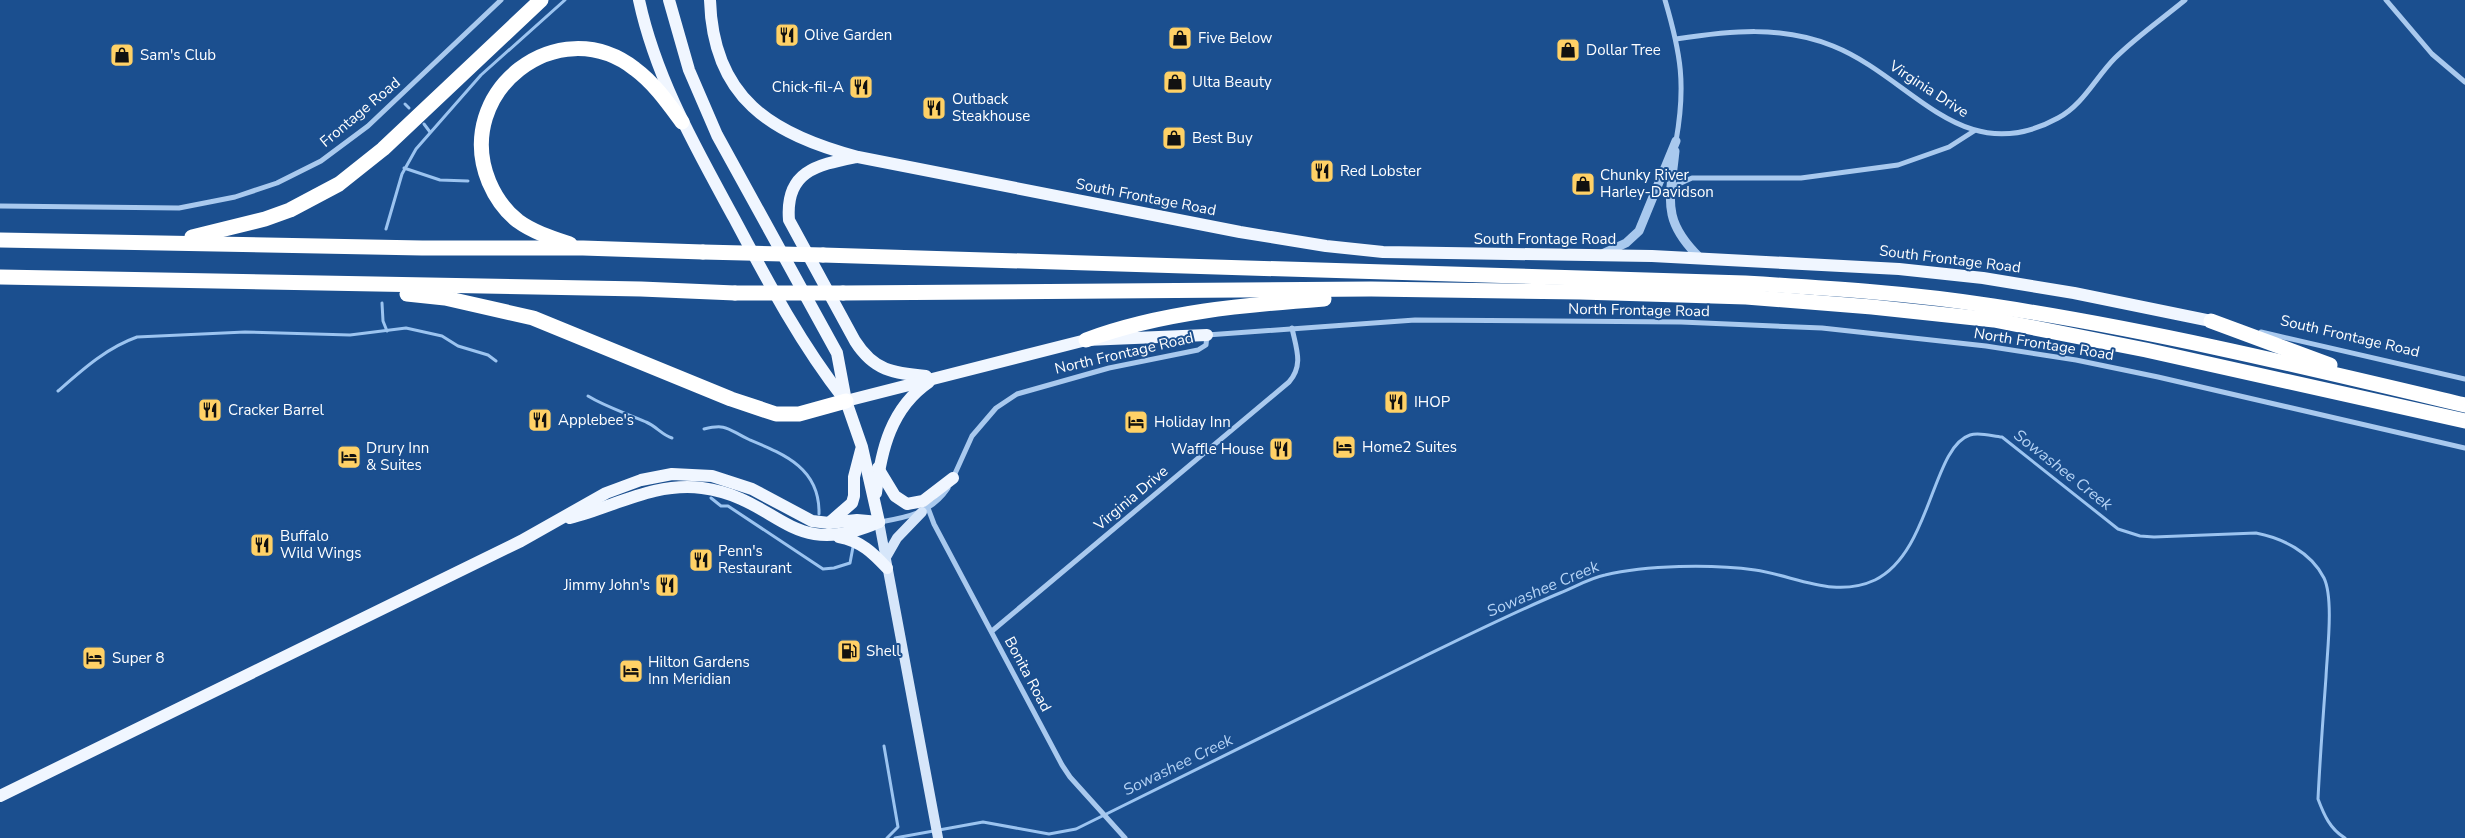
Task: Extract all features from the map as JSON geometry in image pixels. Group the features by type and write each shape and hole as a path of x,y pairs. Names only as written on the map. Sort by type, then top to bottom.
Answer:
{"highway":[{"path":"173,242 265,219 290,210 339,184 383,149 541,0"},
{"path":"583,248 538,232 518,220 504,207 492,190 484,165 481,135 484,117 503,83 531,60 547,54 564,50 595,50 616,58 634,68 663,96 682,122"},
{"path":"0,240 394,247 583,248 1736,282 1818,287 1991,305 2068,318 2147,333 2465,406"},
{"path":"0,277 641,289 736,293 1372,289 1746,297 1872,307 1994,320 2146,350 2465,421"},
{"path":"377,284 396,292 446,298 533,318 731,399 776,414 799,414 846,400"},
{"path":"1086,340 1129,326 1182,315 1346,297 1372,289"},
{"path":"2211,321 2267,344 2351,373 2365,382"}],"main road":[{"path":"639,0 656,59 682,122 779,299 817,364 846,400"},
{"path":"668,0 684,55 717,135 837,353 846,400 862,447 875,501 938,838"},
{"name":"South Frontage Road","path":"710,0 712,28 719,59 728,76 744,97 766,118 792,135 822,147 858,157 1240,232 1326,246 1392,252 1600,255 1846,264 1983,278 2074,292 2211,321"},
{"path":"858,157 819,166 799,179 789,200 790,220 793,229 855,341 868,359 881,368 900,374 937,376"},
{"path":"846,400 1086,340 1207,335"},
{"path":"875,501 882,454 903,405 909,397 937,376"},
{"path":"858,434 895,496 907,504 923,501 954,478"},
{"path":"829,523 852,503 854,477 862,447"},
{"path":"0,796 562,519 606,492 622,486 658,476 686,474 712,476 736,482 769,497 804,518 829,523 857,520 879,522"},
{"path":"562,519 586,514 666,488 694,488 719,491 736,497 804,533 848,539 862,545 886,564"},
{"path":"886,564 897,538 925,510"},
{"path":"832,536 860,531 879,522"}],"street":[{"path":"491,0 496,6"},
{"name":"Frontage Road","path":"0,206 179,208 235,197 277,183 321,161 368,126 501,0"},
{"path":"1665,0 1676,39 1683,84 1671,187 1670,213 1680,236 1700,258"},
{"name":"Virginia Drive","path":"1676,39 1727,31 1764,30 1796,35 1832,46 1865,63 1944,117 1974,131 1990,135 2026,132 2061,117 2081,99 2116,57 2185,0"},
{"path":"2386,0 2432,54 2465,82"},
{"path":"1671,187 1692,178 1801,178 1898,166 1949,148 1974,131"},
{"path":"1600,255 1626,243 1639,230 1676,141"},
{"name":"North Frontage Road","path":"925,510 945,492 954,478 975,432 996,408 1017,394 1109,368 1198,350 1206,345 1207,335 1415,320 1681,322 1786,325 1901,335 2040,354 2158,376 2465,448"},
{"name":"South Frontage Road","path":"2211,321 2465,380"},
{"name":"Virginia Drive","path":"992,631 1289,382 1297,371 1299,360 1292,328"},
{"path":"879,522 925,510"},
{"name":"Bonita Road","path":"925,510 1070,777 1126,838"}],"waterway":[{"path":"386,229 402,174 416,149 481,75 565,0"},
{"path":"388,86 392,90"},
{"path":"405,104 409,108"},
{"path":"424,124 430,132"},
{"path":"404,168 440,180 468,181"},
{"path":"382,303 383,321 387,331"},
{"path":"58,391 105,353 137,337 245,332 350,335 406,328 442,336 458,346 488,355 496,361"},
{"path":"588,396 650,424 672,438"},
{"path":"704,429 712,427 728,428 788,458 807,475 814,486 818,499 819,514"},
{"name":"Sowashee Creek","path":"895,838 983,822 1049,834 1076,829 1472,633 1599,576 1659,567 1699,566 1755,570 1830,587 1860,585 1875,580 1894,567 1908,548 1920,525 1947,459 1957,444 1970,435 1977,434 2002,437 2118,529 2140,536 2154,537 2256,533 2276,538 2295,548 2312,561 2324,578 2329,599 2318,799 2328,821 2345,838"},
{"path":"711,498 721,506 728,506 823,569 850,563 853,547"},
{"path":"884,746 898,827 887,838"}],"place":[{"name":"Olive Garden","path":"787,35"},
{"name":"Five Below","path":"1180,38"},
{"name":"Dollar Tree","path":"1568,50"},
{"name":"Sam's Club","path":"122,55"},
{"name":"Ulta Beauty","path":"1175,82"},
{"name":"Chick-fil-A","path":"861,87"},
{"name":"Outback Steakhouse","path":"934,108"},
{"name":"Best Buy","path":"1174,138"},
{"name":"Red Lobster","path":"1322,171"},
{"name":"Chunky River Harley-Davidson","path":"1583,184"},
{"name":"IHOP","path":"1396,402"},
{"name":"Cracker Barrel","path":"210,410"},
{"name":"Applebee's","path":"540,420"},
{"name":"Holiday Inn","path":"1136,422"},
{"name":"Home2 Suites","path":"1344,447"},
{"name":"Waffle House","path":"1281,449"},
{"name":"Drury Inn & Suites","path":"349,457"},
{"name":"Buffalo Wild Wings","path":"262,545"},
{"name":"Penn's Restaurant","path":"701,560"},
{"name":"Jimmy John's","path":"667,585"},
{"name":"Shell","path":"849,651"},
{"name":"Super 8","path":"94,658"},
{"name":"Hilton Gardens Inn Meridian","path":"631,671"}]}
